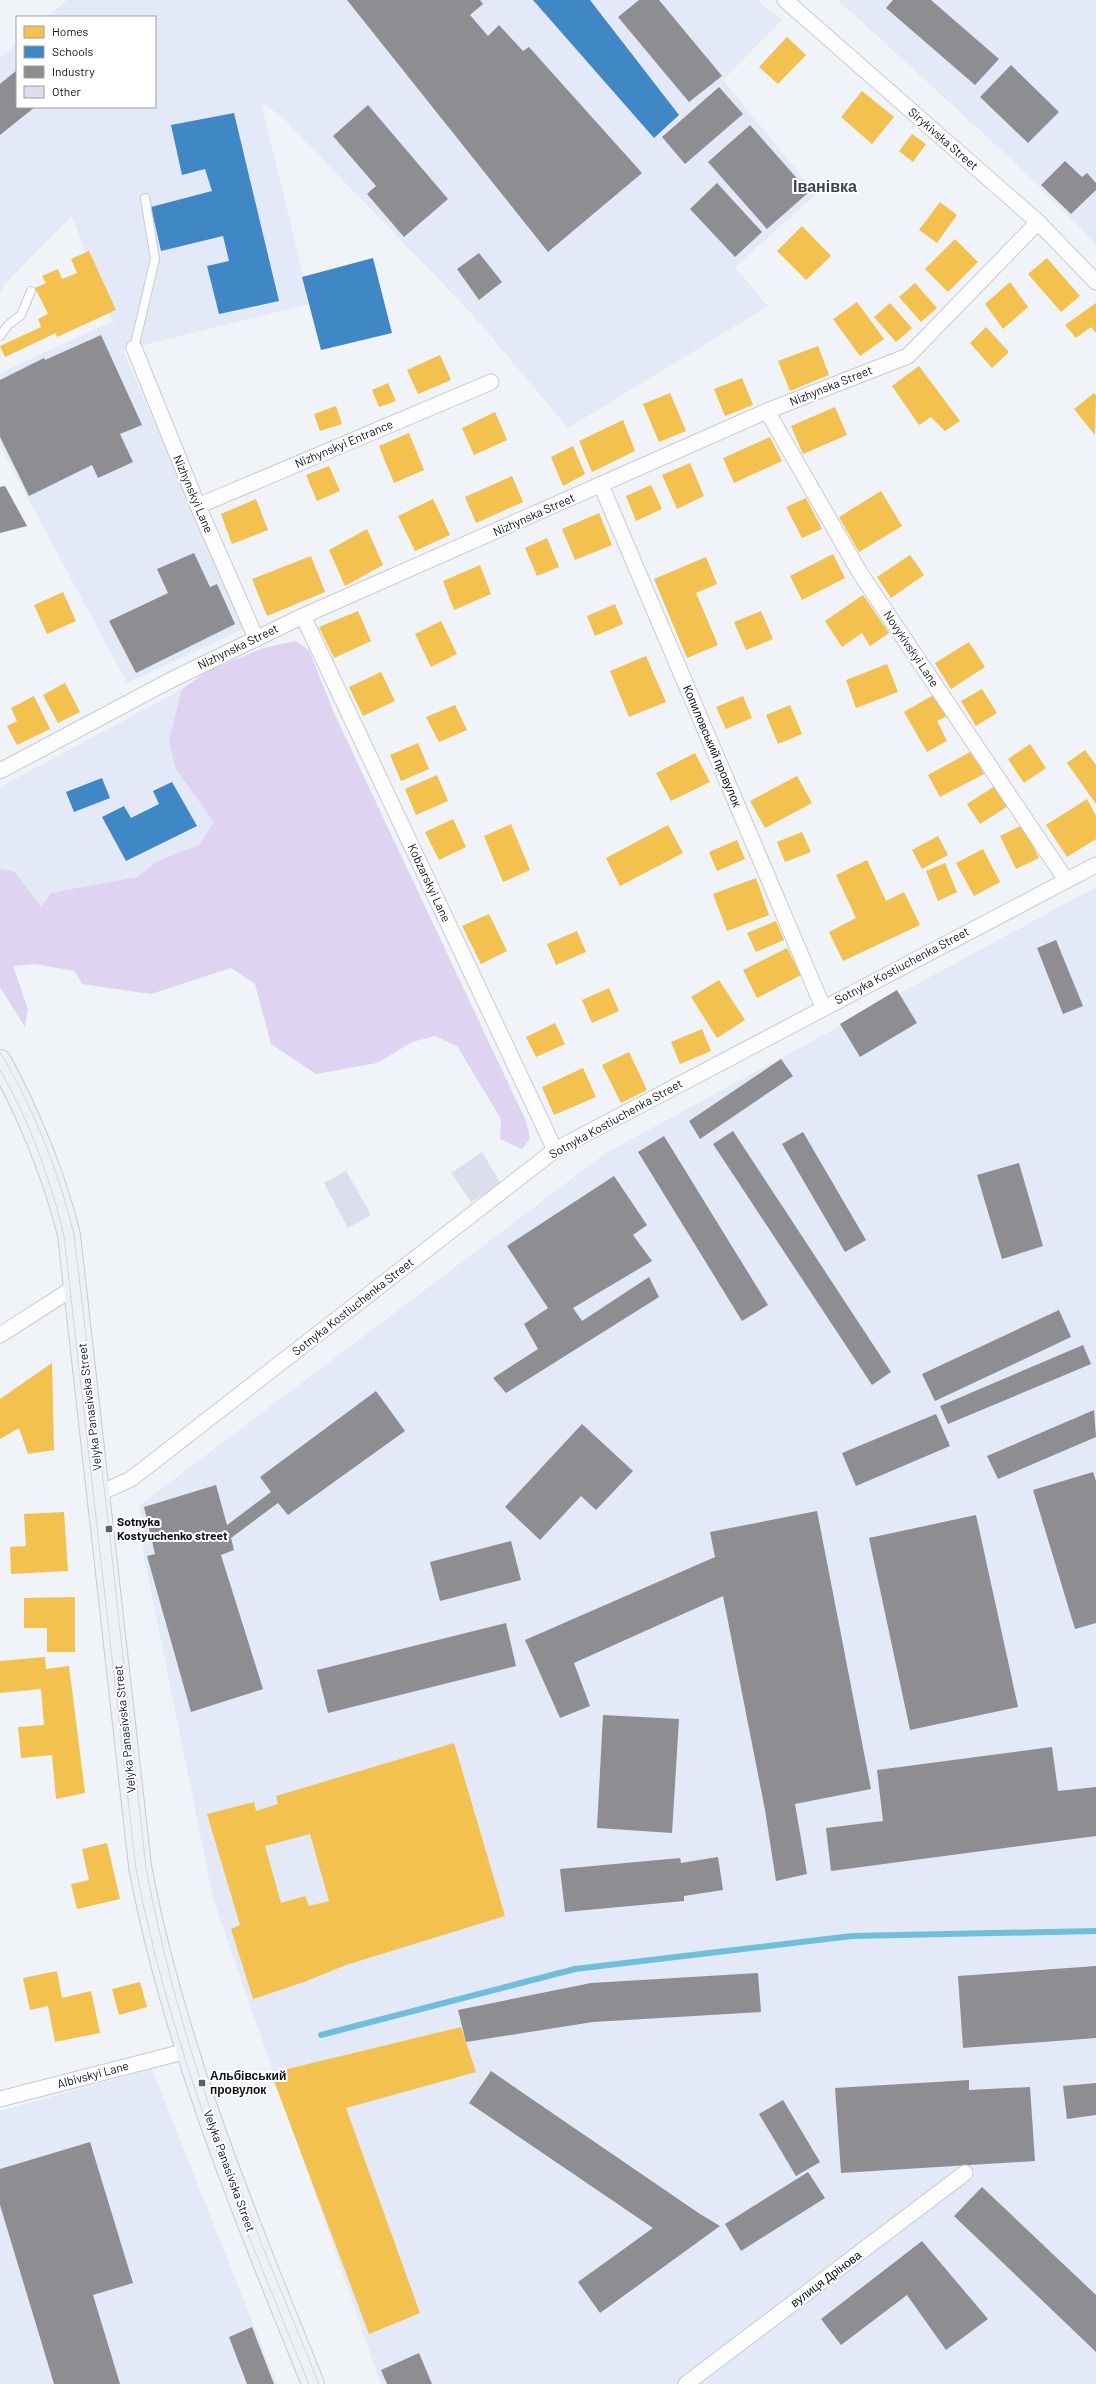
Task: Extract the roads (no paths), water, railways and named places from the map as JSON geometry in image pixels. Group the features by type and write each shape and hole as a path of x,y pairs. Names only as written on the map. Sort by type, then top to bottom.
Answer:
{"street":[{"name":"Sirykivska Street","path":"785,0 1038,222 1096,282"},
{"name":"Nizhynska Street","path":"0,771 171,680 303,616 767,411 908,356 1038,222"},
{"name":"Nizhynskyi Lane","path":"134,348 198,506 256,638"},
{"name":"Nizhynskyi Entrance","path":"198,506 491,382"},
{"name":"Novykivskyi Lane","path":"767,411 860,573 1066,880"},
{"name":"Копиловський провулок","path":"601,485 823,1007"},
{"name":"Kobzarskyi Lane","path":"303,616 555,1150"},
{"name":"Sotnyka Kostiuchenka Street","path":"100,1493 131,1479 555,1150 823,1007 1096,865"},
{"name":"Velyka Panasivska Street","path":"0,1061 19,1095 58,1189 69,1235 100,1493 140,1866 150,1920 187,2051 243,2210 313,2384"},
{"path":"0,1336 75,1287"},
{"name":"Albivskyi Lane","path":"0,2099 187,2051"},
{"name":"вулиця Дрінова","path":"686,2384 965,2174"}],"lane":[{"path":"134,348 155,259 145,198"},
{"path":"0,336 8,325 21,315 31,291"}],"waterway":[{"path":"321,2035 575,1969 852,1936 1096,1931"}],"tram line":[{"path":"0,1052 24,1095 44,1140 53,1163 74,1234 109,1529 146,1868 163,1949 177,2003 214,2120 228,2159 319,2384"},
{"path":"0,1070 30,1130 46,1172 64,1236 136,1869 150,1936 187,2066 209,2131 309,2384"}],"place":[{"name":"Sotnyka Kostyuchenko street","path":"109,1529"},
{"name":"Альбівський провулок","path":"202,2083"}],"district":[{"name":"Іванівка","path":"825,186"}]}
